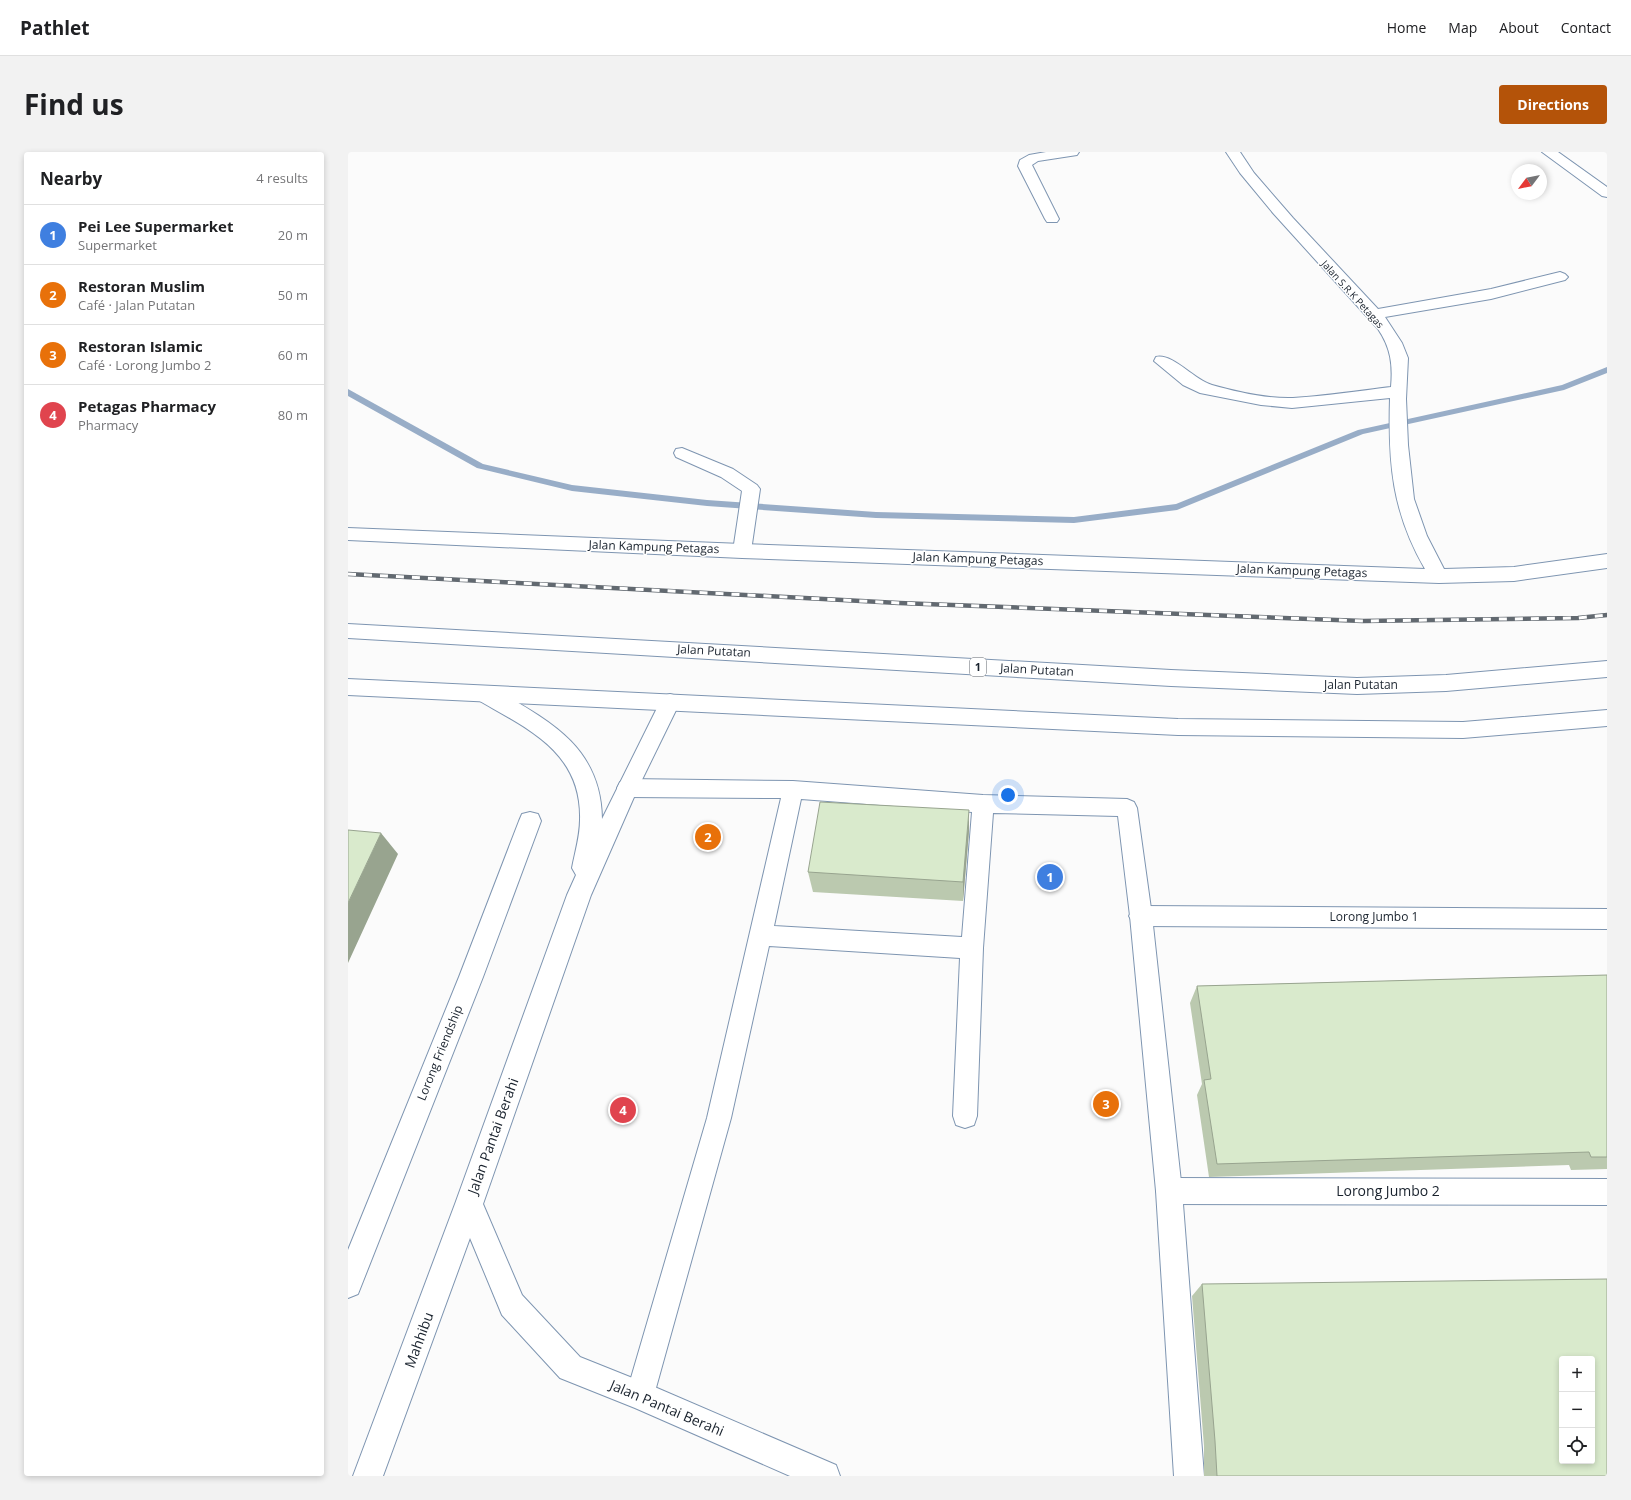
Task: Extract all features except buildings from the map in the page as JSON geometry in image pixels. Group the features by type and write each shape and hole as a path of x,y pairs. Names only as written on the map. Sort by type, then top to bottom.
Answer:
{"main road":[{"path":"1052,219 1025,166 1025,163 1034,158 1072,152"},
{"name":"Jalan S.R.K Petagas","path":"1233,152 1251,178 1291,226 1374,314 1391,337 1398,352 1401,366 1397,392 1403,481 1408,509 1417,535 1439,576"},
{"path":"1549,152 1607,193"},
{"path":"1374,314 1489,295 1560,277"},
{"path":"1162,361 1189,381 1206,389 1261,400 1292,403 1397,392"},
{"name":"Jalan Kampung Petagas","path":"348,534 1439,576 1514,574 1607,561"},
{"name":"Jalan Putatan","path":"348,631 1163,678 1357,686 1446,683 1607,669"},
{"path":"348,687 1194,728 1463,730 1607,718"},
{"path":"485,694 548,730 576,758 588,786 591,815 579,895"},
{"path":"579,895 627,788 670,702"},
{"name":"Lorong Friendship","path":"348,1284 468,984 530,821"},
{"name":"Jalan Pantai Berahi","path":"579,895 469,1204 512,1305 570,1368 640,1395 825,1476"},
{"name":"Lorong Jumbo 1","path":"1141,916 1607,918"},
{"name":"Lorong Jumbo 2","path":"1169,1191 1607,1192"},
{"name":"Mahhibu","path":"368,1476 469,1204"}],"lane":[{"path":"682,454 730,474 742,481 751,489 742,550"},
{"path":"627,788 793,790 983,804 1127,808 1141,916 1169,1191 1189,1476"},
{"path":"640,1395 719,1118 793,790"},
{"path":"965,1116 972,948 983,804"},
{"path":"760,935 972,948"}],"waterway":[{"path":"348,392 480,466 572,488 707,503 876,515 1074,520 1177,507 1361,432 1564,387 1607,370"}],"railway":[{"path":"348,574 899,603 1363,621 1578,618 1607,615"}],"place":[{"name":"Restoran Muslim","path":"708,837"},
{"name":"Pei Lee Supermarket","path":"1050,877"},
{"name":"Restoran Islamic","path":"1106,1104"},
{"name":"Petagas Pharmacy","path":"623,1110"}]}
